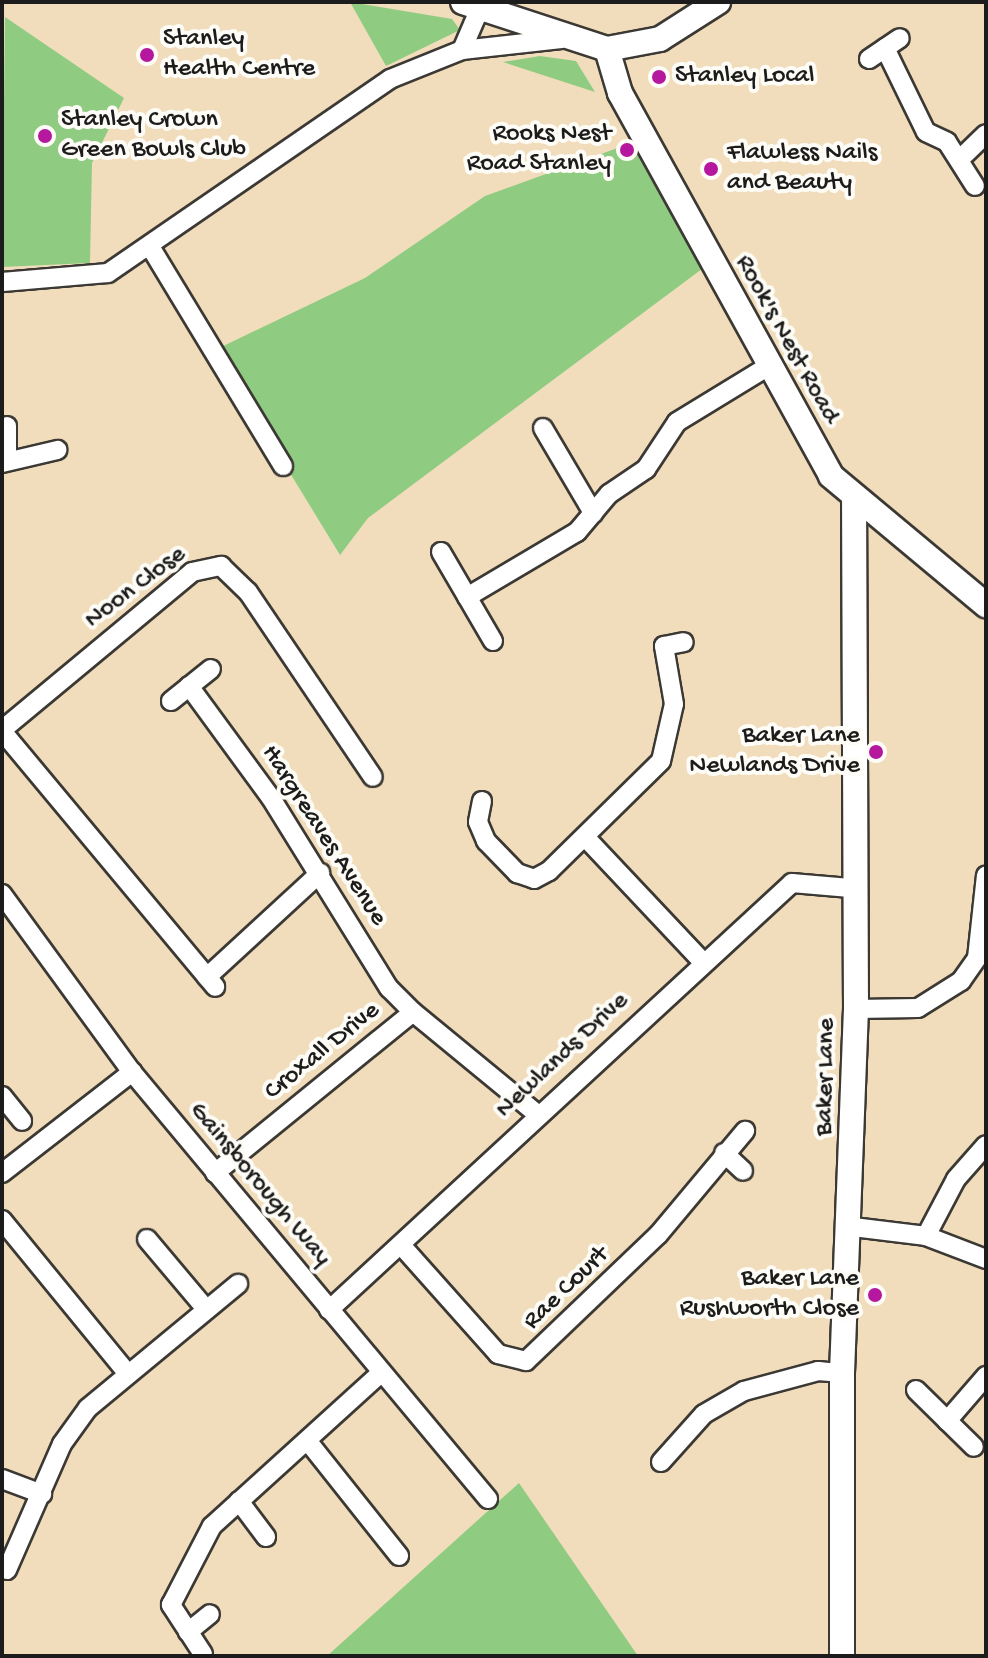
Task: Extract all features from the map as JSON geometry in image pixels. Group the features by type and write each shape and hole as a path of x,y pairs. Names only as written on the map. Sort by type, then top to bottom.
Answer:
{"street":[{"path":"462,50 472,5 561,39 607,49 660,39 718,2"},
{"path":"2,282 108,273 151,248 229,186 390,79 462,50 561,39"},
{"name":"Rook's Nest Road","path":"607,49 620,93 767,367 831,476 986,605"},
{"path":"884,49 926,132 947,142 975,186"},
{"path":"959,160 986,134"},
{"path":"151,248 283,466"},
{"path":"467,597 577,532 593,513 646,469 691,410 767,367"},
{"path":"7,426 5,461 57,450"},
{"path":"543,428 593,513"},
{"name":"Baker Lane","path":"842,1656 842,1373 853,1227 856,1009 850,888 854,498"},
{"path":"441,552 493,641"},
{"name":"Noon Close","path":"2,731 192,572 221,566 248,592 373,771"},
{"path":"482,801 478,822 486,841 517,873 534,879 549,871 661,761 674,704 664,646 684,642"},
{"path":"171,701 211,669"},
{"name":"Hargreaves Avenue","path":"189,686 320,873 389,988 413,1012"},
{"path":"2,731 211,982 320,873"},
{"path":"586,838 703,962"},
{"path":"856,1009 918,1008 961,981 977,958 986,875"},
{"name":"Newlands Drive","path":"329,1310 537,1114 792,883 850,888"},
{"name":"Gainsborough Way","path":"2,894 132,1072 488,1499"},
{"name":"Croxall Drive","path":"215,1173 413,1012 537,1114"},
{"path":"2,1173 132,1072"},
{"name":"Rae Court","path":"401,1245 498,1354 526,1361 658,1235 745,1131"},
{"path":"926,1236 956,1179 986,1145"},
{"path":"724,1153 743,1171"},
{"path":"2,1220 128,1374"},
{"path":"853,1227 926,1236 986,1259"},
{"path":"147,1239 206,1309"},
{"path":"7,1570 8,1548 42,1494 62,1444 88,1408 238,1284"},
{"path":"661,1462 704,1414 744,1391 818,1371 842,1373"},
{"path":"203,1654 171,1605 212,1526 310,1444 381,1373"},
{"path":"947,1421 986,1376"},
{"path":"916,1390 974,1447"},
{"path":"310,1444 399,1556"},
{"path":"2,1479 42,1494"},
{"path":"239,1501 266,1537"},
{"path":"188,1632 210,1614"}],"green space":[{"path":"350,2 452,19 460,30 386,66"},
{"path":"5,17 124,98 92,163 90,263 2,267"},
{"path":"540,56 576,61 595,92 503,62"},
{"path":"645,138 710,263 368,518 340,555 215,350 365,278 485,196"},
{"path":"519,1483 638,1656 327,1656"}],"place":[{"name":"Stanley Health Centre","path":"147,55"},
{"name":"Stanley Local","path":"659,77"},
{"name":"Stanley Crown Green Bowls Club","path":"45,136"},
{"name":"Rooks Nest Road Stanley","path":"627,150"},
{"name":"Flawless Nails and Beauty","path":"711,169"},
{"name":"Baker Lane Newlands Drive","path":"876,752"},
{"name":"Baker Lane Rushworth Close","path":"875,1295"}]}
